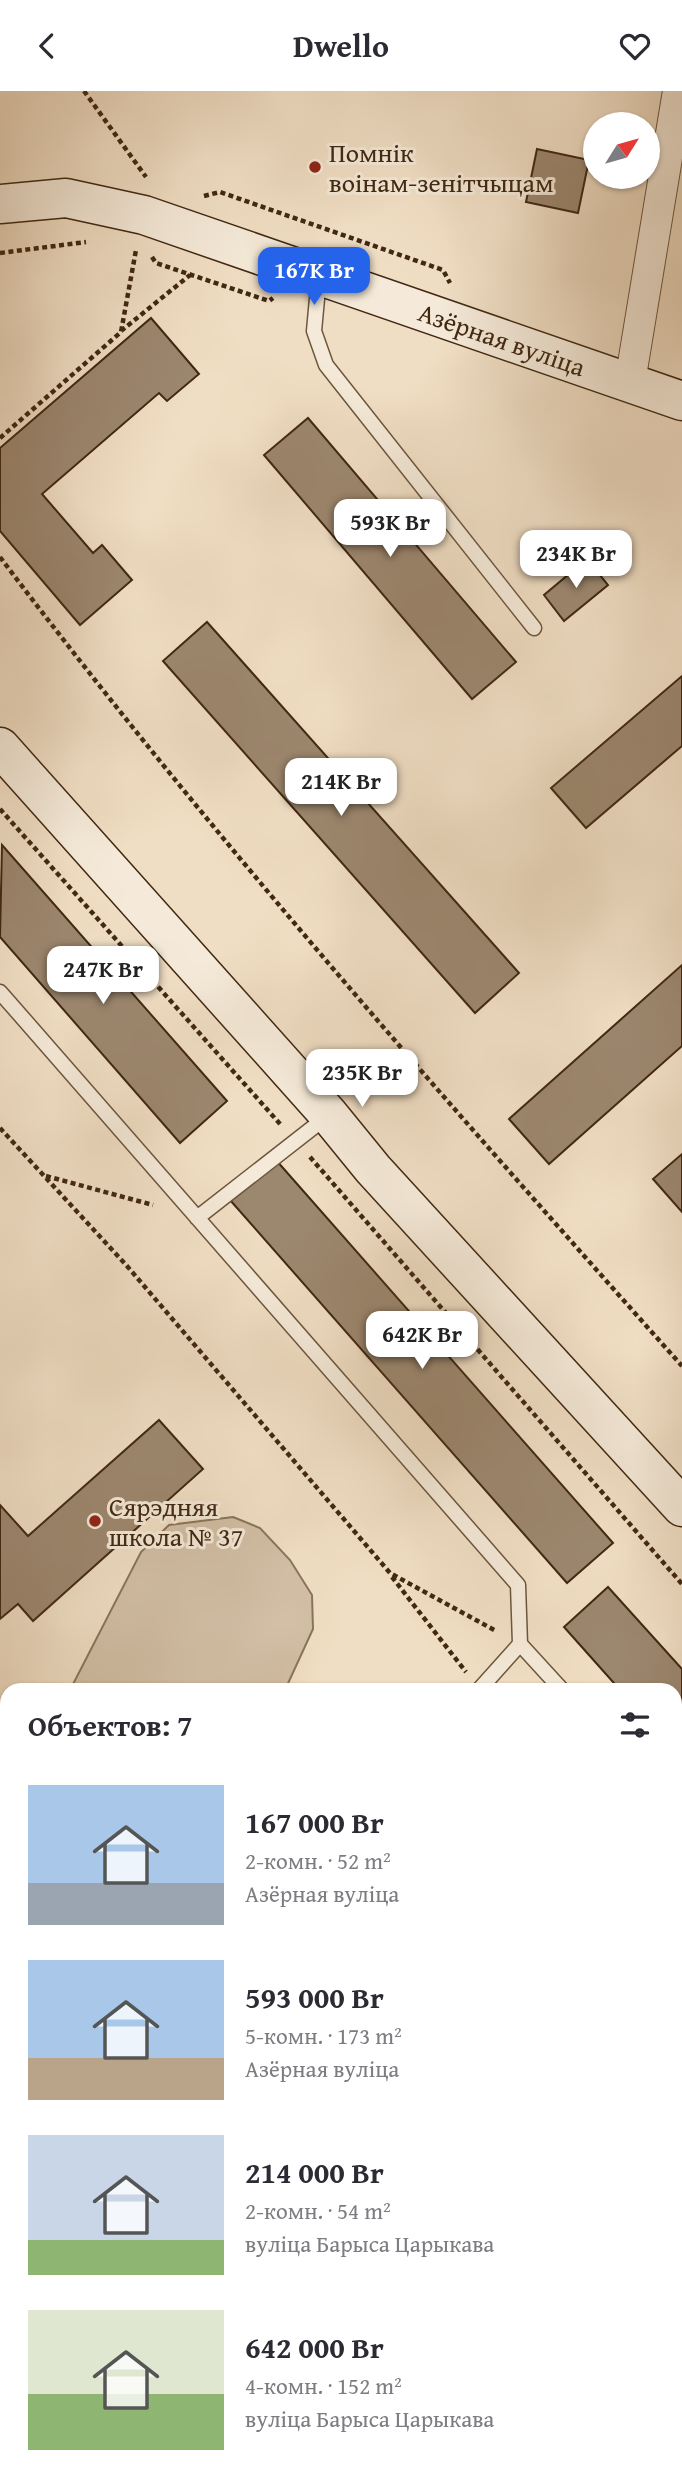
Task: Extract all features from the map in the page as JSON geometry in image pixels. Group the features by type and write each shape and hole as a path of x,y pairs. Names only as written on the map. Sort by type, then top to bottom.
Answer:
{"main road":[{"name":"Азёрная вуліца","path":"0,204 42,198 92,201 168,223 682,401"},
{"path":"0,747 329,1115 373,1168 682,1507"}],"street":[{"path":"629,382 678,91"}],"lane":[{"path":"318,277 314,331 326,365 534,628"},
{"path":"0,992 117,1130 517,1585 520,1644 556,1683"},
{"path":"197,1218 329,1115"},
{"path":"484,1683 520,1644"}],"path":[{"path":"84,91 153,187"},
{"path":"0,253 97,240"},
{"path":"121,332 136,247"},
{"path":"0,438 190,275"},
{"path":"0,557 87,673 449,1104 682,1366"},
{"path":"0,809 295,1139 682,1584"},
{"path":"0,1128 46,1176 390,1573 473,1683"},
{"path":"46,1176 197,1218"},
{"path":"390,1573 520,1644"}],"shaded area":[{"path":"233,1517 260,1528 290,1560 312,1595 313,1629 288,1683 74,1683 141,1552 169,1525"}],"building":[{"path":"537,149 583,159 583,189 578,213 526,202"},
{"path":"151,318 199,374 167,401 159,393 42,494 93,553 102,545 132,580 80,625 0,531 0,448"},
{"path":"308,418 516,662 472,699 264,455"},
{"path":"587,559 608,585 564,621 544,595"},
{"path":"207,622 519,973 475,1013 163,661"},
{"path":"682,676 682,746 586,828 551,788"},
{"path":"2,845 227,1101 180,1143 0,937"},
{"path":"682,965 682,1046 549,1164 509,1119"},
{"path":"682,1154 682,1212 653,1179"},
{"path":"276,1160 613,1543 567,1583 230,1200"},
{"name":"Сярэдняя школа № 37","path":"159,1420 203,1469 33,1621 18,1604 0,1619 0,1505 28,1536"},
{"path":"608,1587 682,1669 682,1683 614,1683 564,1627"}],"place":[{"name":"Помнік воінам-зенітчыцам","path":"315,167"},
{"name":"Сярэдняя школа № 37","path":"95,1521"}]}
